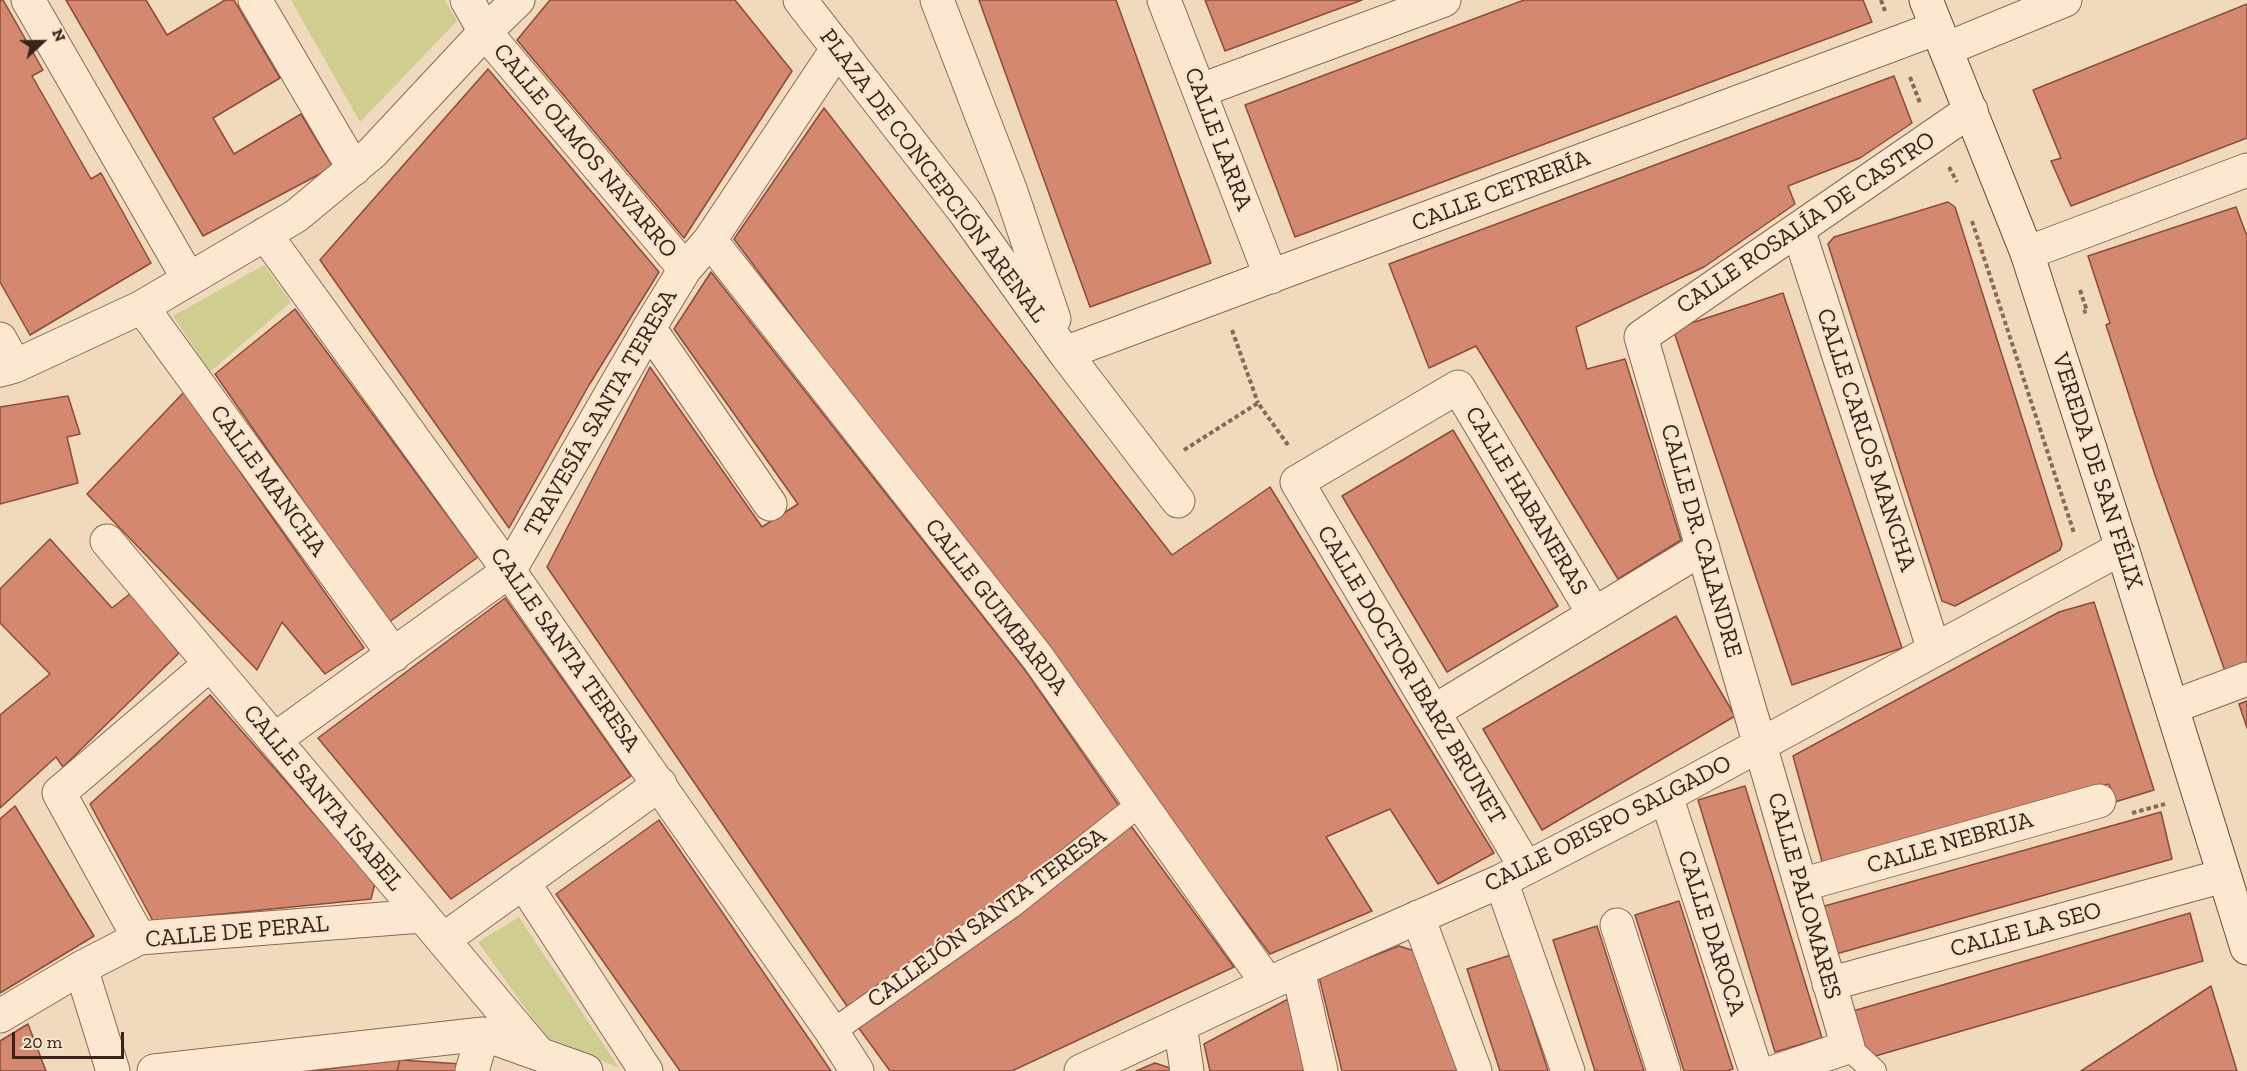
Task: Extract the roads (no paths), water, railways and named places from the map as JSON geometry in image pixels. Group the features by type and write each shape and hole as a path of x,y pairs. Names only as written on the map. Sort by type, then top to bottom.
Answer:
{"street":[{"path":"28,0 188,278"},
{"path":"255,0 354,169"},
{"name":"CALLE OLMOS NAVARRO","path":"467,0 485,32 685,269"},
{"path":"5,358 142,307 297,216 354,169 518,0"},
{"name":"PLAZA DE CONCEPCIÓN ARENAL","path":"800,0 964,211 1065,353 1178,501"},
{"name":"PLAZA DE CONCEPCIÓN ARENAL","path":"937,0 1010,189 1065,353"},
{"name":"CALLE LARRA","path":"1164,0 1271,277"},
{"path":"1199,91 1444,0"},
{"name":"CALLE CETRERÍA","path":"1065,353 1936,26 2065,0"},
{"name":"VEREDA DE SAN FÉLIX","path":"1936,26 2027,253 2247,948"},
{"name":"TRAVESÍA SANTA TERESA","path":"274,740 509,571 685,269 710,240 838,48"},
{"name":"CALLE ROSALÍA DE CASTRO","path":"1641,337 1971,110"},
{"path":"2027,253 2247,170"},
{"name":"CALLE CARLOS MANCHA","path":"1798,229 1934,650"},
{"name":"CALLE SANTA TERESA","path":"265,234 660,784 857,1071"},
{"name":"CALLE GUIMBARDA","path":"710,240 1038,658 1268,984"},
{"name":"CALLE MANCHA","path":"142,307 394,655"},
{"path":"649,328 770,504"},
{"name":"CALLE DR. CALANDRE","path":"1641,337 1760,746"},
{"name":"CALLE DOCTOR IBARZ BRUNET","path":"1458,387 1297,482 1433,712 1513,875 1568,1071"},
{"name":"CALLE HABANERAS","path":"1458,387 1594,614"},
{"name":"CALLE SANTA ISABEL","path":"107,541 539,1054"},
{"path":"1433,712 1703,548"},
{"name":"CALLE OBISPO SALGADO","path":"1080,1071 1298,970 1513,875 1760,746 2122,548"},
{"path":"139,938 59,793 210,664"},
{"path":"2172,707 2247,679"},
{"name":"CALLE PALOMARES","path":"1760,746 1848,1047"},
{"path":"432,928 524,882 660,784"},
{"name":"CALLE DAROCA","path":"1666,796 1756,1071"},
{"name":"CALLE NEBRIJA","path":"1801,885 2099,801"},
{"name":"CALLEJÓN SANTA TERESA","path":"832,1032 1011,906 1142,803"},
{"name":"CALLE LA SEO","path":"1829,984 2223,876"},
{"path":"524,882 646,1071"},
{"path":"1418,916 1475,1071"},
{"path":"1617,925 1664,1071"},
{"name":"CALLE DE PERAL","path":"0,1016 81,968 139,938 432,928"},
{"path":"81,968 113,1071"},
{"path":"1298,970 1321,1071"},
{"path":"1180,1025 1187,1071"},
{"path":"472,1071 483,1034"},
{"path":"154,1071 483,1034 586,1071"},
{"path":"1777,1071 1848,1047 1874,1071"}]}
